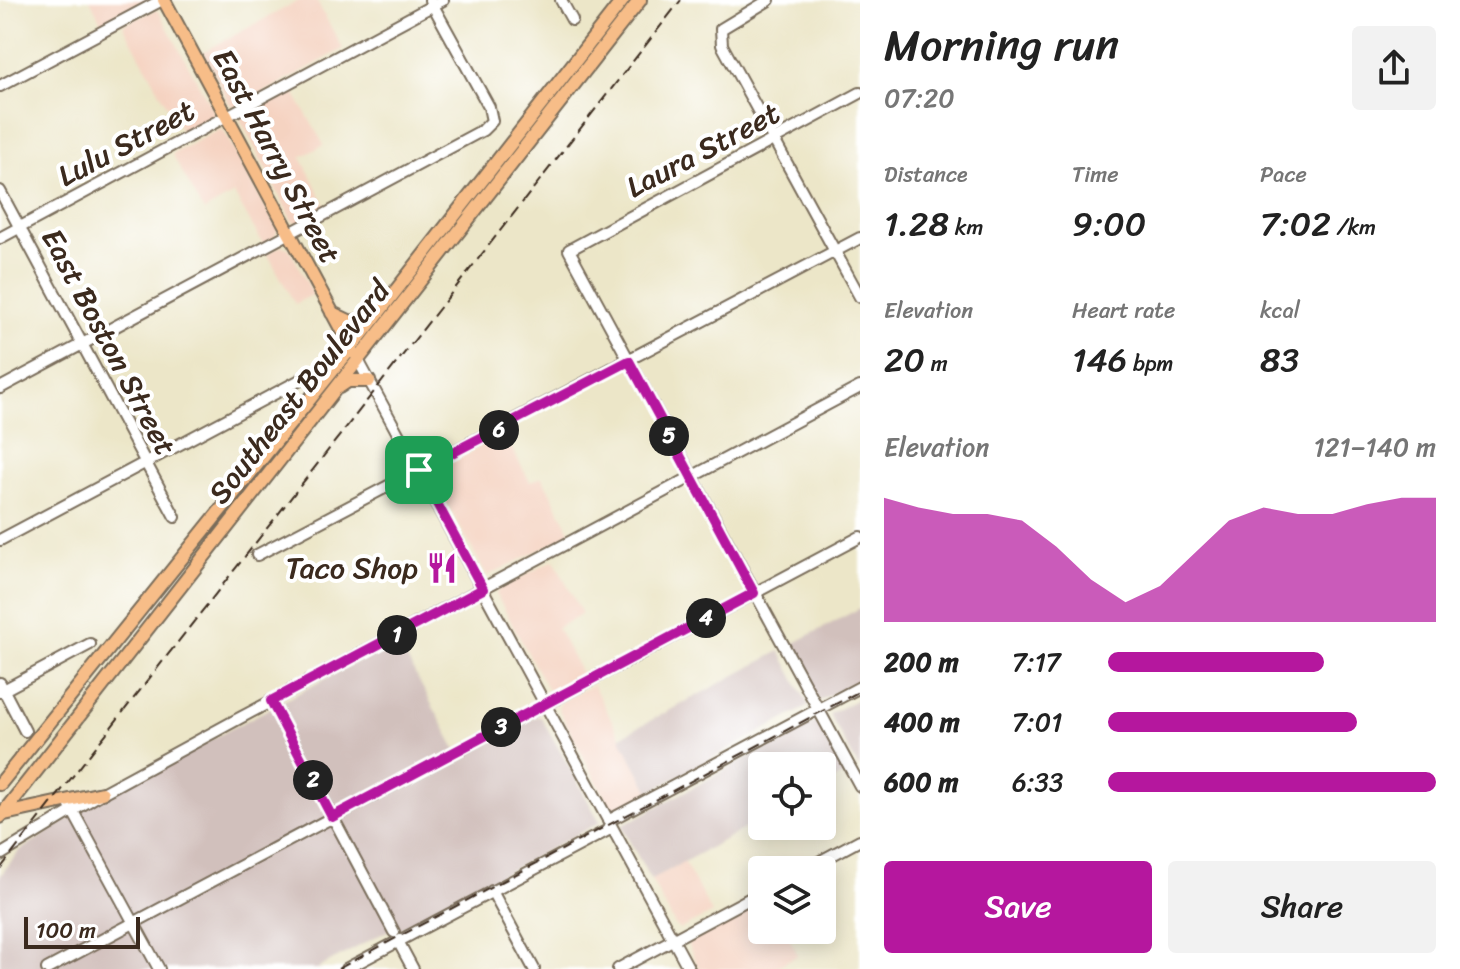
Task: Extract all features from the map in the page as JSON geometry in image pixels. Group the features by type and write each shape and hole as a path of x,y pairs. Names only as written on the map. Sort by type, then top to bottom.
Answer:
{"main road":[{"name":"East Harry Street","path":"163,0 354,354"},
{"name":"Southeast Boulevard","path":"1,815 334,391 376,316 623,0"},
{"name":"Southeast Boulevard","path":"0,784 640,0"},
{"path":"332,313 351,322 376,316"},
{"path":"334,391 348,381 369,381"},
{"path":"1,815 71,807 102,793"}],"street":[{"path":"0,86 163,0"},
{"path":"561,0 572,20"},
{"path":"769,0 721,29 722,45 860,297"},
{"path":"0,388 483,130 492,121 489,107 435,2"},
{"name":"Lulu Street","path":"0,238 435,2"},
{"name":"Laura Street","path":"629,361 569,250 860,93"},
{"name":"East Boston Street","path":"0,191 175,517"},
{"path":"257,555 860,238"},
{"name":"East Harry Street","path":"354,354 689,969"},
{"path":"629,361 860,786"},
{"path":"0,540 304,378"},
{"path":"102,793 860,387"},
{"path":"47,969 860,537"},
{"path":"25,731 1,688 90,644"},
{"path":"346,969 396,936 492,891 860,687"},
{"path":"271,701 413,969"},
{"path":"0,855 71,807 159,969"},
{"path":"830,856 860,840"},
{"path":"492,891 534,969"},
{"path":"618,969 748,900"}],"shaded area":[{"path":"90,0 149,0 103,26"},
{"path":"300,0 316,0 343,49 238,107 230,105 203,52"},
{"path":"155,10 159,12 214,112 214,118 184,136 123,25"},
{"path":"292,89 324,145 301,157 327,208 299,224 292,221 240,119"},
{"path":"220,129 224,131 278,229 275,237 263,244 234,194 204,211 172,154"},
{"path":"281,246 289,248 313,294 295,304 267,253"},
{"path":"504,434 530,482 542,477 572,534 487,576 431,474"},
{"path":"554,560 582,614 557,628 584,679 550,694 496,594 500,588"},
{"path":"860,608 860,679 819,701 789,646"},
{"path":"397,641 460,756 534,717 541,717 600,822 399,930 387,931 317,969 0,969 0,876 19,851 104,796"},
{"path":"780,651 809,706 650,792 620,737"},
{"path":"593,685 650,792 613,812 558,708 562,701"},
{"path":"860,698 860,766 858,767 829,714"},
{"path":"818,720 836,752 759,752"},
{"path":"836,753 847,773 836,779"},
{"path":"748,758 748,827 651,880 621,826"},
{"path":"684,862 712,913 680,929 676,927 651,880"},
{"path":"748,908 748,944 792,944 798,955 772,969 699,969 686,941"}],"railway":[{"path":"0,869 681,0"},
{"path":"338,969 860,691"}],"place":[{"name":"Taco Shop","path":"442,568"}],"route":[{"path":"629,361 754,593 332,817 271,701 483,589 419,470 629,361"}]}
